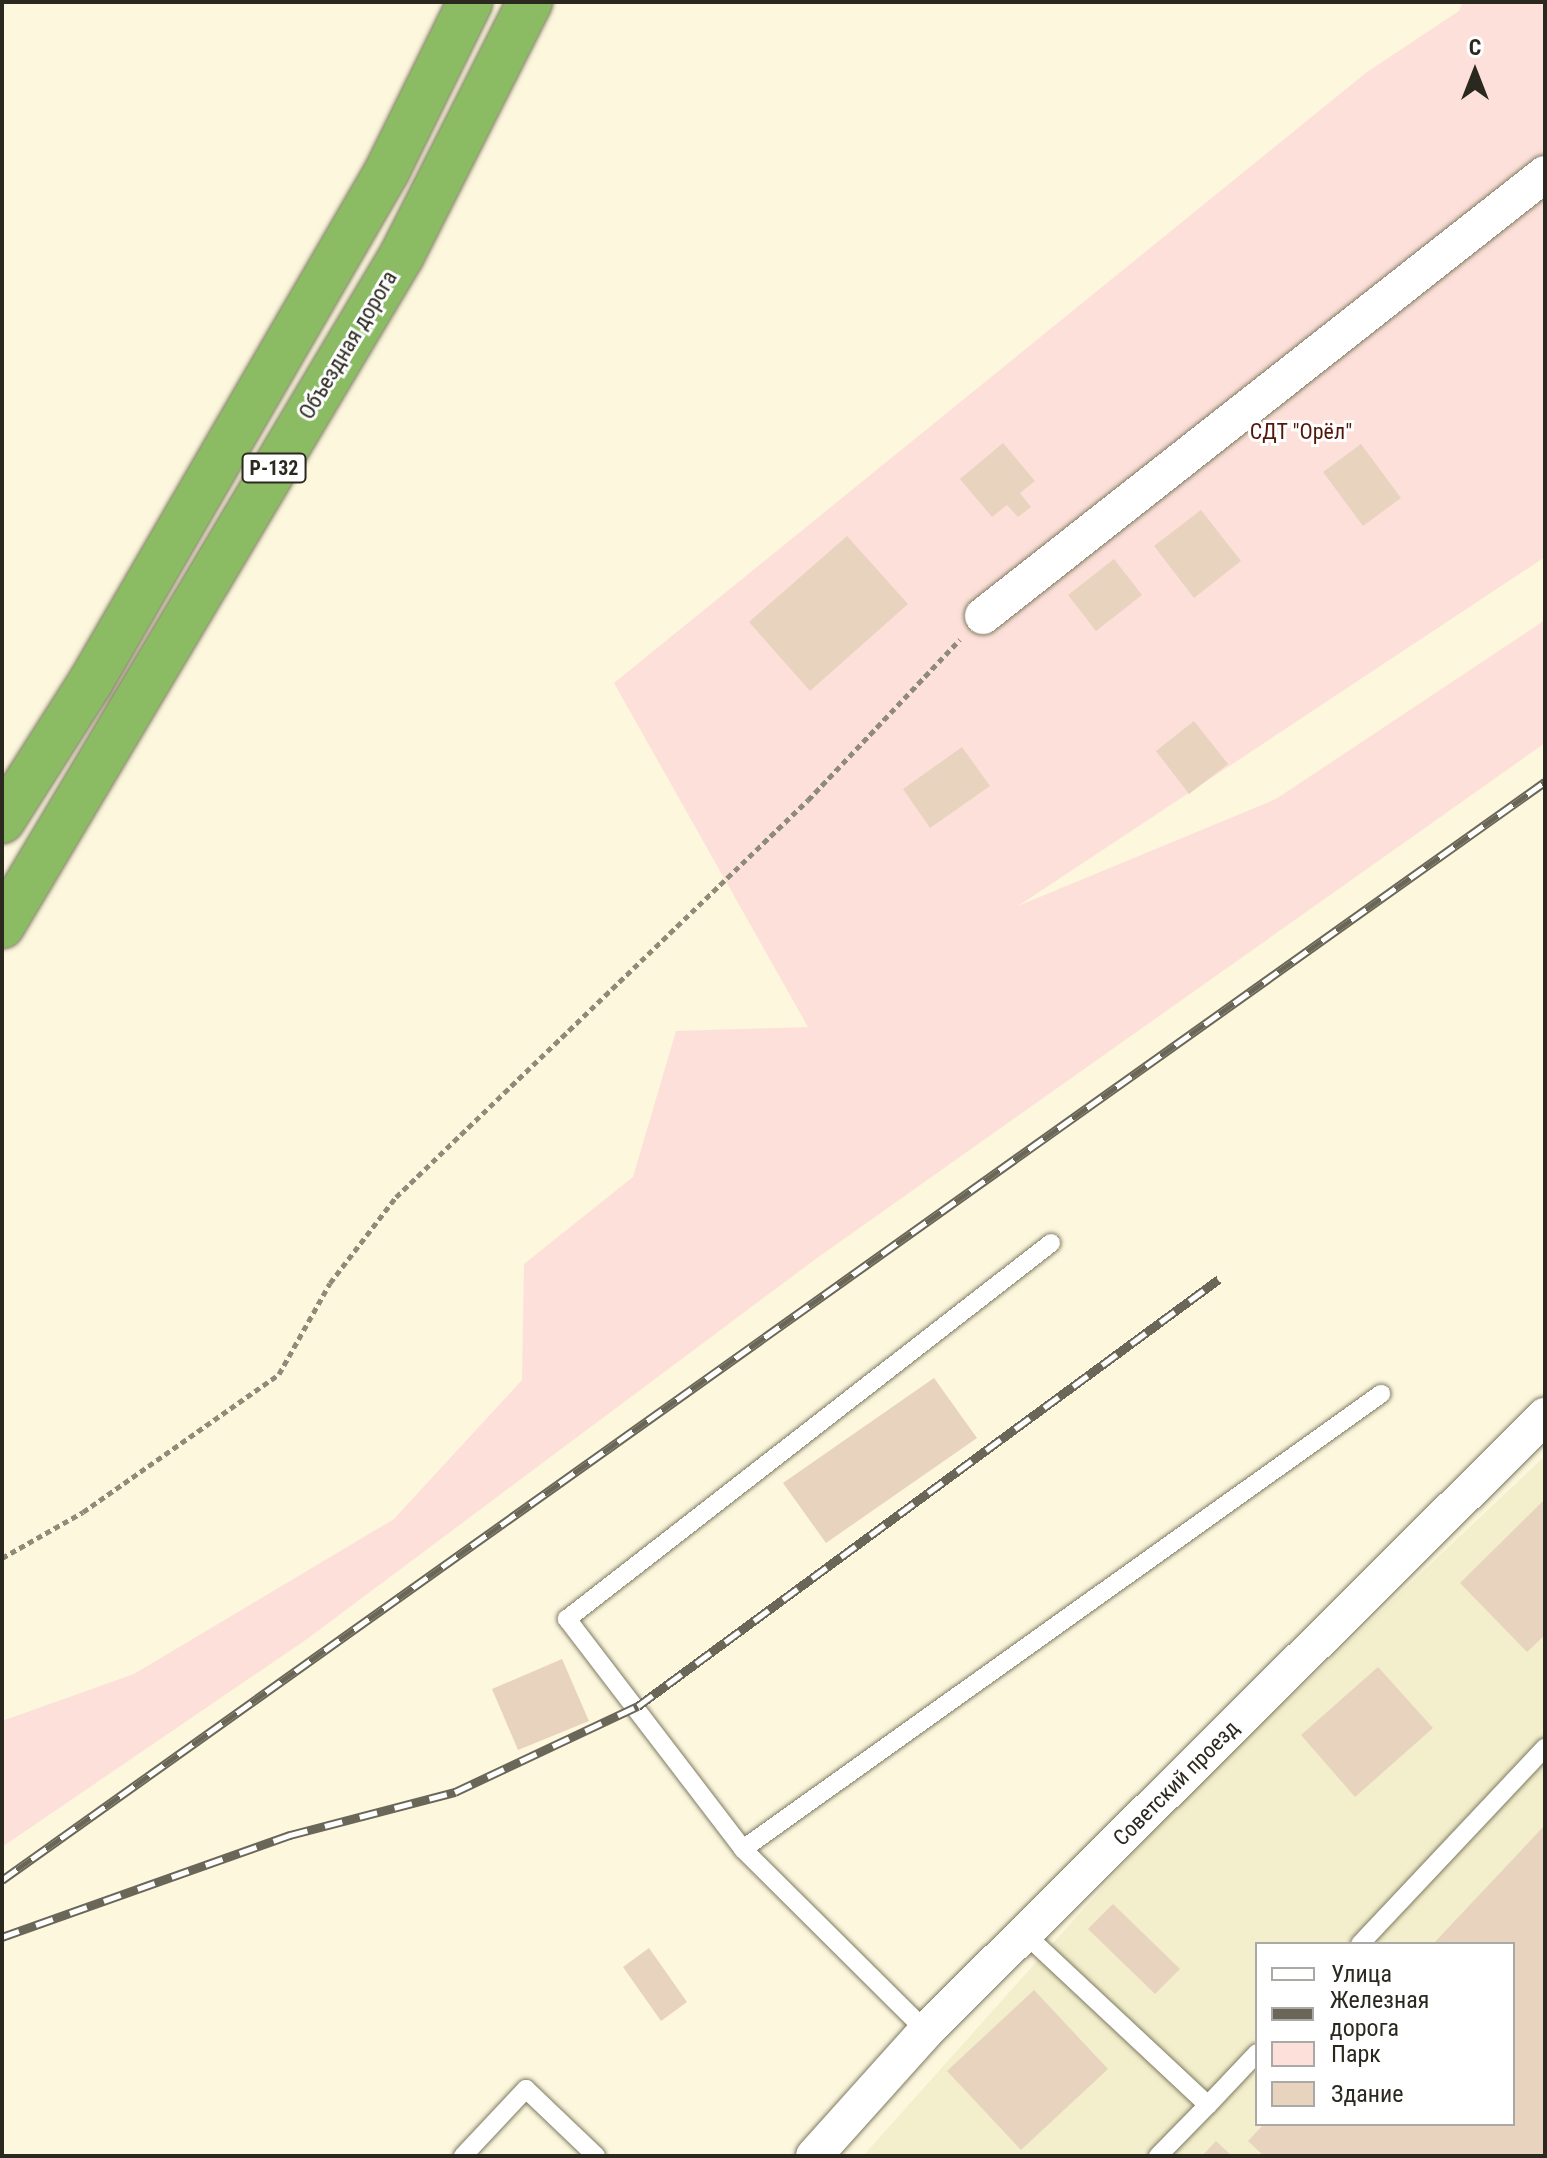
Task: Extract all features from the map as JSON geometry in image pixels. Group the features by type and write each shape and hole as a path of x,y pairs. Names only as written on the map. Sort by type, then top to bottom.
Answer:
{"highway":[{"name":"Р-132","path":"2,821 90,683 387,171 470,2"},
{"name":"Объездная дорога","path":"2,926 402,255 530,2"}],"street":[{"path":"983,616 1545,174"},
{"name":"Советский проезд","path":"814,2156 926,2031 1545,1416"}],"lane":[{"path":"926,2031 743,1849 567,1619 1051,1243"},
{"path":"743,1849 1381,1394"},
{"path":"1362,1942 1545,1748"},
{"path":"1024,1933 1208,2105"},
{"path":"1158,2156 1255,2055"},
{"path":"463,2156 526,2089 596,2156"}],"path":[{"path":"2,1558 83,1512 279,1374 330,1283 396,1197 808,800 983,616"}],"shaded area":[{"path":"1545,1456 1545,2156 863,2156 1180,1801"}],"green space":[{"name":"СДТ \"Орёл\"","path":"1463,2 1545,2 1545,557 1018,906 1276,799 1545,620 1545,743 817,1258 307,1639 2,1847 2,1721 134,1674 394,1519 522,1380 524,1264 633,1177 676,1031 808,1027 614,683 1367,72 1459,11"}],"building":[{"path":"1003,443 1035,481 1020,493 1031,507 1018,517 1007,505 992,517 960,479"},
{"path":"1361,444 1401,498 1363,526 1323,472"},
{"path":"1201,510 1241,561 1194,598 1154,546"},
{"path":"847,536 908,604 810,691 749,622"},
{"path":"1114,559 1142,595 1096,631 1068,595"},
{"path":"1194,721 1228,764 1189,794 1156,751"},
{"path":"962,747 990,786 930,828 903,789"},
{"path":"934,1378 977,1438 826,1543 783,1483"},
{"path":"1545,1499 1545,1635 1527,1652 1460,1583"},
{"path":"562,1659 589,1721 518,1750 492,1689"},
{"path":"1378,1667 1433,1728 1355,1797 1301,1735"},
{"path":"1545,1825 1545,2156 1264,2156 1248,2141 1262,2126 1515,2126 1515,1942 1435,1942"},
{"path":"1113,1904 1180,1969 1155,1994 1088,1929"},
{"path":"649,1948 687,2002 661,2021 623,1967"},
{"path":"1034,1990 1108,2069 1021,2150 947,2071"},
{"path":"1216,2141 1232,2156 1202,2156"}],"railway":[{"path":"2,1880 1545,782"},
{"path":"2,1937 290,1835 455,1792 638,1706 1219,1279"}]}
